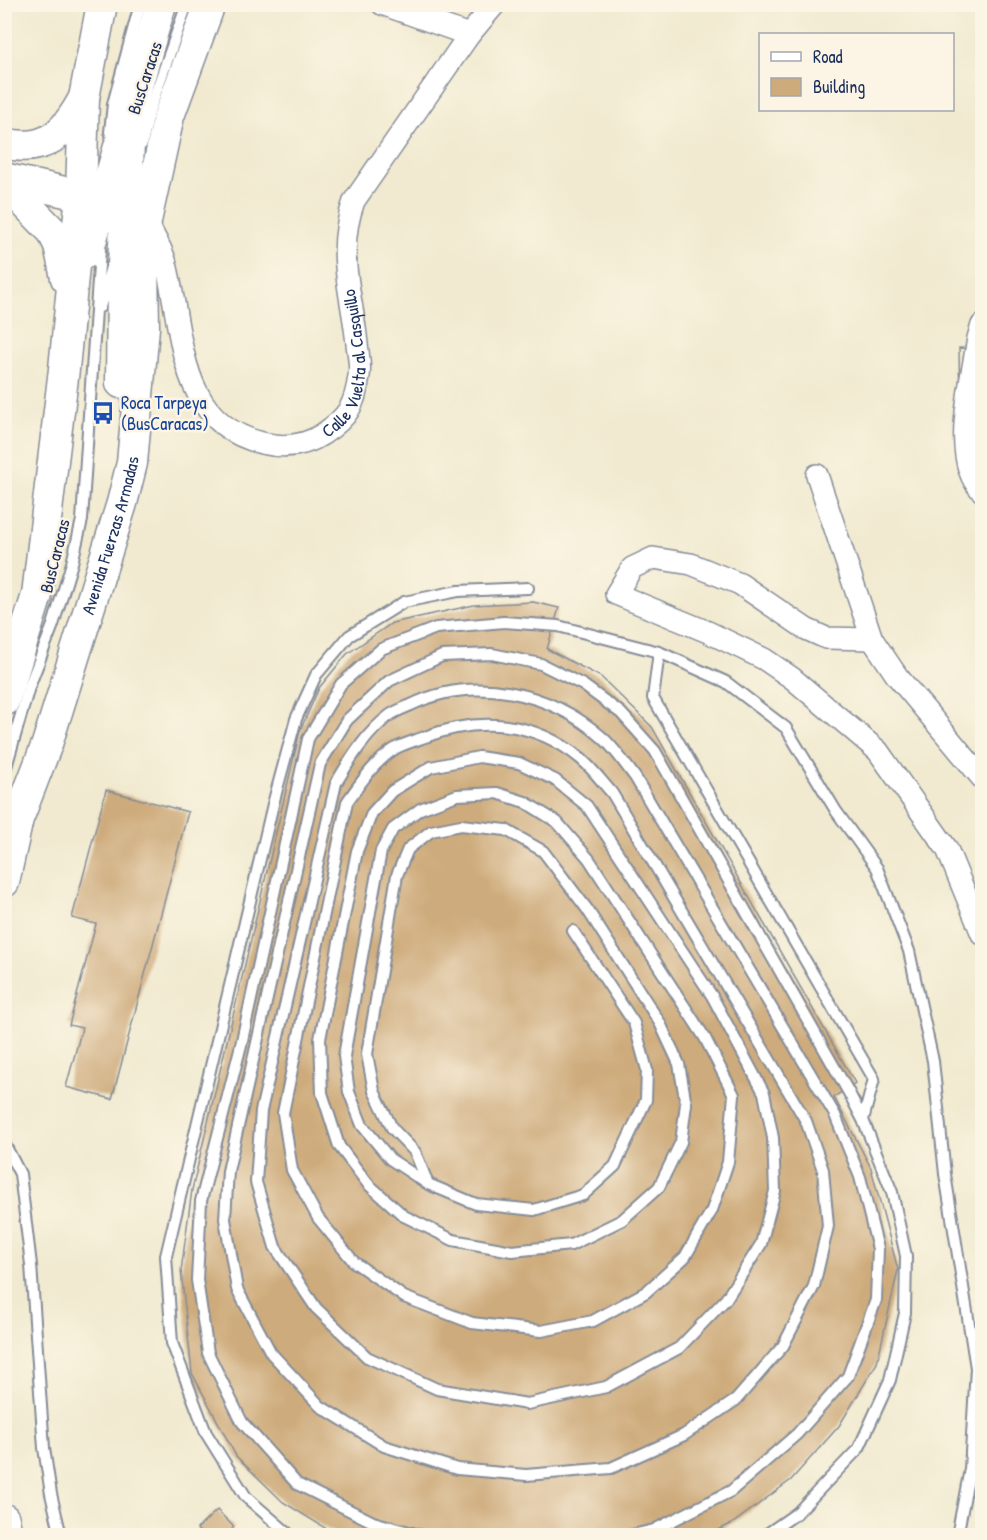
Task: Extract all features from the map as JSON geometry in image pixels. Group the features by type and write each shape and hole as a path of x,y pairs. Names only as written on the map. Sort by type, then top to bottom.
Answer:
{"main road":[{"name":"Avenida Fuerzas Armadas","path":"4,882 18,819 47,744 107,554 132,463 144,328 143,261 114,205 85,87 102,4"},
{"path":"4,178 114,205 141,108 161,4"},
{"name":"Avenida Fuerzas Armadas","path":"4,701 37,595 70,309 114,205 155,178 141,108 210,4"},
{"path":"4,143 31,145 49,140 63,131 73,119 85,87"},
{"path":"4,178 52,231 59,245 70,309"},
{"path":"4,1519 7,1536"}],"street":[{"path":"382,4 469,35"},
{"name":"Calle Vuelta al Casquillo","path":"114,205 164,258 191,383 206,409 246,439 273,446 297,445 318,437 338,424 350,412 357,393 360,372 356,328 345,277 347,221 354,201 469,35 495,4"},
{"path":"982,325 965,422 966,460 974,483 982,491"},
{"path":"817,475 872,639 897,676 982,778"},
{"path":"872,639 826,638 806,629 740,584 691,564 653,558 632,568 616,594 764,659 792,678 878,751 947,849 982,934"}],"lane":[{"name":"BusCaracas","path":"140,4 141,108"},
{"name":"BusCaracas","path":"141,108 187,4"},
{"name":"BusCaracas","path":"4,774 29,687 53,626 82,520 93,337 114,205"},
{"name":"BusCaracas","path":"93,337 114,205"},
{"path":"291,1536 246,1497 206,1433 172,1343 166,1256 273,804 296,718 315,675 349,636 404,602 458,591 528,588"},
{"path":"423,1536 373,1522 297,1484 242,1422 208,1353 197,1280 201,1201 241,1045 308,739 341,684 381,649 436,628 504,622 558,626 658,652 726,682 786,728 836,811 877,868 909,951 933,1061 945,1174 976,1368 970,1469 957,1536"},
{"path":"658,652 653,698 874,1079 863,1120"},
{"path":"573,931 634,1023 647,1070 646,1100 615,1166 582,1195 534,1210 476,1204 428,1184 390,1159 362,1125 349,1092 344,1056 381,850 393,829 420,809 458,795 496,793 525,802 557,822 589,859 705,1038 734,1095 728,1162 712,1210 685,1257 646,1292 593,1321 541,1332 472,1323 405,1297 354,1262 318,1218 292,1170 283,1113 347,802 372,768 397,748 434,734 467,725 508,725 545,737 582,760 612,793 806,1121 824,1170 828,1226 814,1286 783,1346 736,1400 684,1435 611,1468 526,1475 457,1469 384,1446 320,1406 271,1353 237,1289 225,1219 228,1171 320,764 347,720 388,681 442,656 492,654 541,663 583,685 621,713 655,751 863,1120 892,1192 906,1256 905,1313 890,1380 859,1448 797,1513 764,1536"},
{"path":"428,1184 415,1152 392,1128 374,1091 367,1054 397,875 408,849 431,831 461,825 506,830 543,851 587,909 660,1023 679,1064 686,1104 681,1142 659,1187 622,1220 572,1245 513,1251 453,1240 404,1216 369,1184 339,1146 322,1093 320,1039 357,851 372,813 393,791 431,767 479,757 519,763 555,780 587,806 712,996 764,1092 773,1138 775,1191 761,1244 726,1299 679,1348 606,1387 527,1404 437,1389 368,1357 316,1308 275,1247 256,1182 261,1111 336,783 358,745 391,715 400,710 430,696 473,688 517,692 560,707 603,738 635,777 835,1115 860,1177 878,1249 876,1300 848,1376 797,1434 731,1491 654,1530 628,1536"},
{"path":"4,1143 20,1174 32,1265 44,1448 51,1494 61,1536"}],"building":[{"path":"959,348 982,349 982,479 961,475"},
{"path":"533,602 559,608 547,649 601,677 652,727 855,1083 834,1097 871,1168 898,1270 877,1363 839,1426 791,1480 733,1523 705,1536 338,1536 283,1502 236,1456 192,1373 181,1271 192,1190 300,731 319,688 347,654 392,623 474,605"},
{"path":"106,790 188,812 112,1099 66,1087 82,1028 69,1025 96,924 72,918"},
{"path":"217,1510 234,1527 226,1536 204,1536 197,1529"}],"place":[{"name":"Roca Tarpeya (BusCaracas)","path":"103,413"}]}
